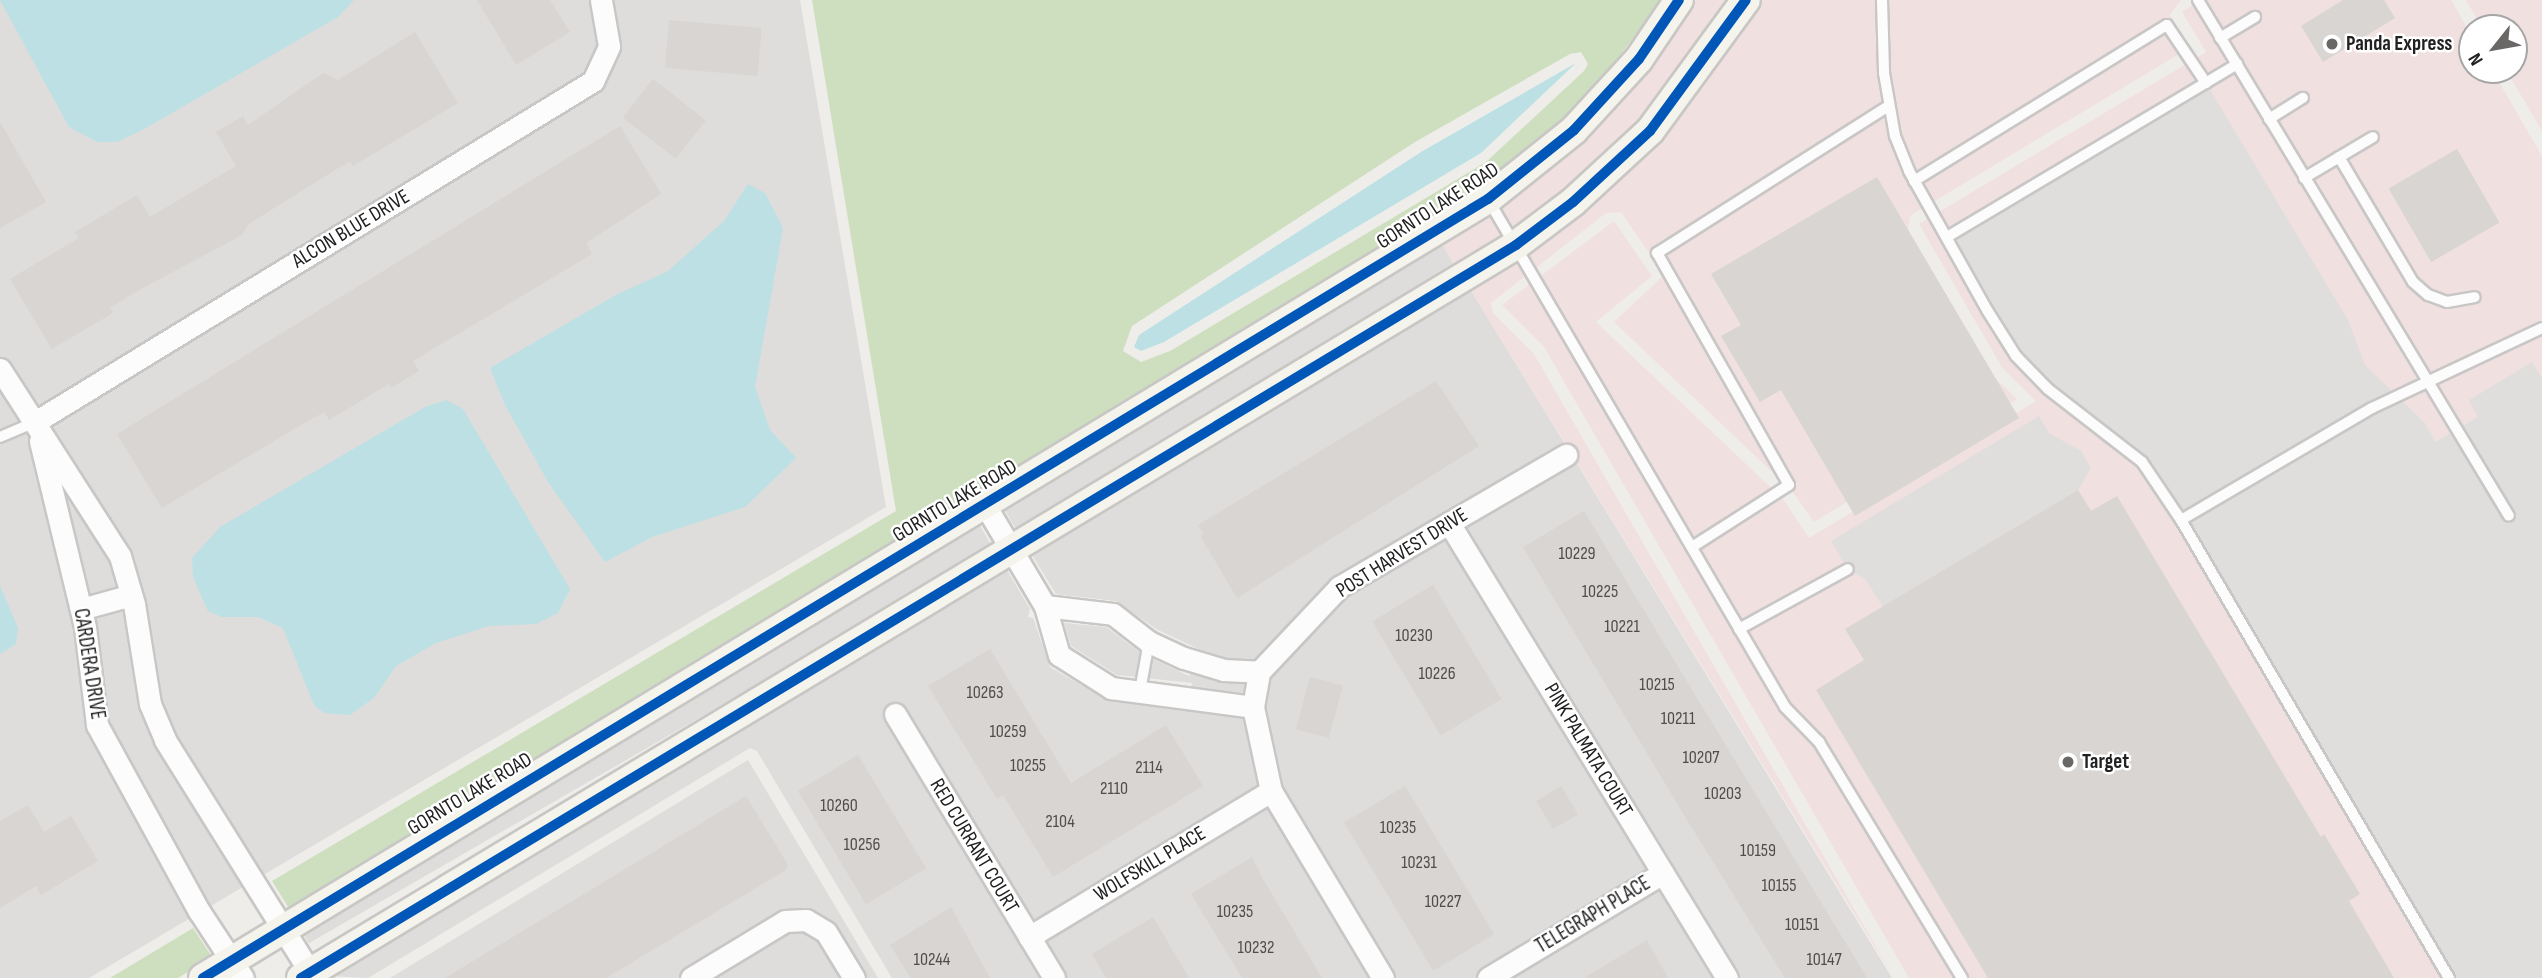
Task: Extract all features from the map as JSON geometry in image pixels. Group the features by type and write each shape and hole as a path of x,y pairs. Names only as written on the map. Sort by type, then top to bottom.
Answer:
{"street":[{"name":"ALCON BLUE DRIVE","path":"35,422 593,81 609,46 601,0"},
{"name":"GORNTO LAKE ROAD","path":"203,978 238,969 284,929 1488,199 1581,123 1639,59 1679,0"},
{"path":"308,976 1516,245 1573,202 1650,131 1746,0"},
{"name":"CARDERA DRIVE","path":"0,369 120,555 131,595 150,704 165,740 284,929 308,976"},
{"name":"CARDERA DRIVE","path":"35,422 81,609 97,725 199,911 238,969"},
{"name":"POST HARVEST DRIVE","path":"1259,672 1339,587 1566,455"},
{"path":"985,505 1045,606 1059,656 1111,688 1253,707"},
{"name":"PINK PALMATA COURT","path":"1449,523 1727,978"},
{"path":"81,609 131,595"},
{"path":"1045,606 1113,614 1149,642 1224,670 1259,672 1253,707 1271,791 1383,978"},
{"name":"RED CURRANT COURT","path":"895,714 1054,978"},
{"name":"WOLFSKILL PLACE","path":"1029,937 1271,791"},
{"name":"TELEGRAPH PLACE","path":"1488,978 1663,873"},
{"path":"691,978 785,921 806,920 826,932 854,978"}],"lane":[{"path":"1882,0 1887,107 1914,181 2016,356 2078,414 2142,462 2181,520 2449,978"},
{"path":"2198,0 2426,383 2509,516"},
{"path":"2220,38 2255,17"},
{"path":"1914,181 2168,25 2206,83"},
{"path":"1947,237 2237,64"},
{"path":"2269,119 2303,99"},
{"path":"1692,547 1789,485 1657,253 1887,107"},
{"path":"2304,178 2373,137"},
{"path":"2339,157 2413,282 2428,295 2446,302 2475,297"},
{"path":"1488,199 1785,708 1819,742 1962,978"},
{"path":"2181,520 2372,408 2542,328"},
{"path":"0,437 35,422"},
{"path":"1739,628 1848,569"},
{"path":"1140,691 1149,642"}],"shaded area":[{"path":"0,0 800,0 886,507 89,978 0,978"},
{"path":"1696,0 1728,0 1640,123 1537,214 1456,267 1442,244 1561,160 1650,66"},
{"path":"1763,0 2181,0 2170,15 2189,48 1910,216 1908,230 1992,375 2017,399 1814,522 1792,491 1614,322 1664,275 1621,212 1606,213 1491,303 1493,313 1534,354 1894,978 1470,289 1553,234 1629,171 1660,140"},
{"path":"2201,0 2451,0 2459,14 2458,84 2500,84 2542,156 2542,978 1909,978 1544,347 1502,305 1614,221 1652,276 1596,322 1783,499 1809,538 2036,401 2003,369 1919,224 2206,52 2182,12"},
{"path":"2466,0 2542,0 2542,131 2514,84 2528,84 2528,14 2474,14"},
{"path":"2206,83 2348,320 2365,365 2425,423 2435,442 2478,417 2469,400 2532,362 2542,378 2542,978 2449,978 2142,462 2027,368 1947,237"},
{"path":"1442,244 1456,267 1017,531 1003,508"},
{"path":"1470,289 1892,978 892,978 757,751 750,748 368,978 330,976 1007,570 1030,609 1028,617 1033,618 1050,667 1108,701 1186,710 1192,683 1117,675 1071,646 1064,623 1106,627 1142,654 1189,676 1203,651 1158,630 1116,601 1056,594 1032,555"},
{"path":"2039,416 2049,433 2081,451 2091,468 2078,490 1883,607 1866,580 1848,569 1831,541"},
{"path":"979,524 993,548 309,943 295,919"},
{"path":"748,760 878,978 390,978"}],"green space":[{"path":"812,0 1663,0 1585,100 1543,140 1480,188 290,910 272,881 896,511","holes":["1581,52 1588,64 1584,71 1486,162 1170,351 1141,362 1123,351 1132,326 1415,142 1570,54"]},
{"path":"193,928 212,957 178,978 110,978"}],"water":[{"path":"0,0 354,0 338,17 146,128 117,142 97,142 69,127"},
{"path":"1576,63 1481,153 1164,342 1141,351 1134,347 1139,335 1421,152"},
{"path":"748,184 765,193 783,228 755,387 770,430 796,458 745,507 652,537 605,562 548,482 505,405 490,368 616,295 668,271 724,221"},
{"path":"446,400 463,409 570,589 558,613 536,624 489,626 436,643 396,666 374,698 350,715 324,713 314,705 283,628 258,617 222,617 208,611 193,577 192,558 220,527 425,407"},
{"path":"0,586 18,628 16,644 0,654"}],"building":[{"path":"477,0 550,0 570,32 516,65"},
{"name":"Panda Express","path":"2343,0 2384,0 2395,18 2323,62 2301,26"},
{"path":"669,20 762,28 757,76 665,68"},
{"path":"415,32 458,103 353,166 350,161 249,224 242,235 141,289 110,308 113,313 52,349 10,279 79,238 75,232 137,195 150,217 236,166 216,132 243,116 248,125 323,73 338,80"},
{"path":"653,79 706,120 676,159 623,118"},
{"path":"0,122 46,202 0,228"},
{"path":"620,126 661,194 586,243 592,254 413,361 419,371 391,388 389,384 329,420 325,412 311,419 162,508 117,434"},
{"path":"2457,149 2500,223 2431,262 2389,188"},
{"path":"1877,177 2019,418 1855,516 1781,390 1760,402 1721,336 1741,325 1711,274"},
{"path":"1436,381 1479,446 1237,598 1201,537 1204,534 1198,525"},
{"name":"Target","path":"2078,490 2091,511 2117,496 2321,837 2324,834 2360,894 2349,901 2394,978 1988,978 1816,690 1864,660 1845,629"},
{"path":"1584,511 1867,978 1785,978 1692,828 1523,547"},
{"path":"1433,585 1502,699 1441,736 1372,622"},
{"path":"990,649 1071,783 1166,725 1203,786 1053,877 1003,795 997,799 928,686"},
{"path":"1310,677 1343,686 1329,738 1296,729"},
{"path":"858,755 926,868 866,904 798,791"},
{"path":"1405,786 1494,934 1433,971 1344,823"},
{"path":"1561,786 1578,814 1553,829 1536,801"},
{"path":"746,796 788,865 786,870 606,978 445,978"},
{"path":"28,805 44,832 71,816 98,861 41,895 36,886 0,908 0,821"},
{"path":"1252,857 1322,978 1242,978 1191,894"},
{"path":"951,907 990,978 911,978 890,945"},
{"path":"1153,917 1189,978 1106,978 1092,954"},
{"path":"1647,940 1668,978 1584,978"}],"cycle path":[{"path":"203,978 1488,199 1574,130 1639,59 1679,0"},
{"path":"301,978 1516,245 1573,202 1650,131 1746,0"}],"place":[{"name":"Panda Express","path":"2332,44"},
{"name":"Target","path":"2068,762"}]}
